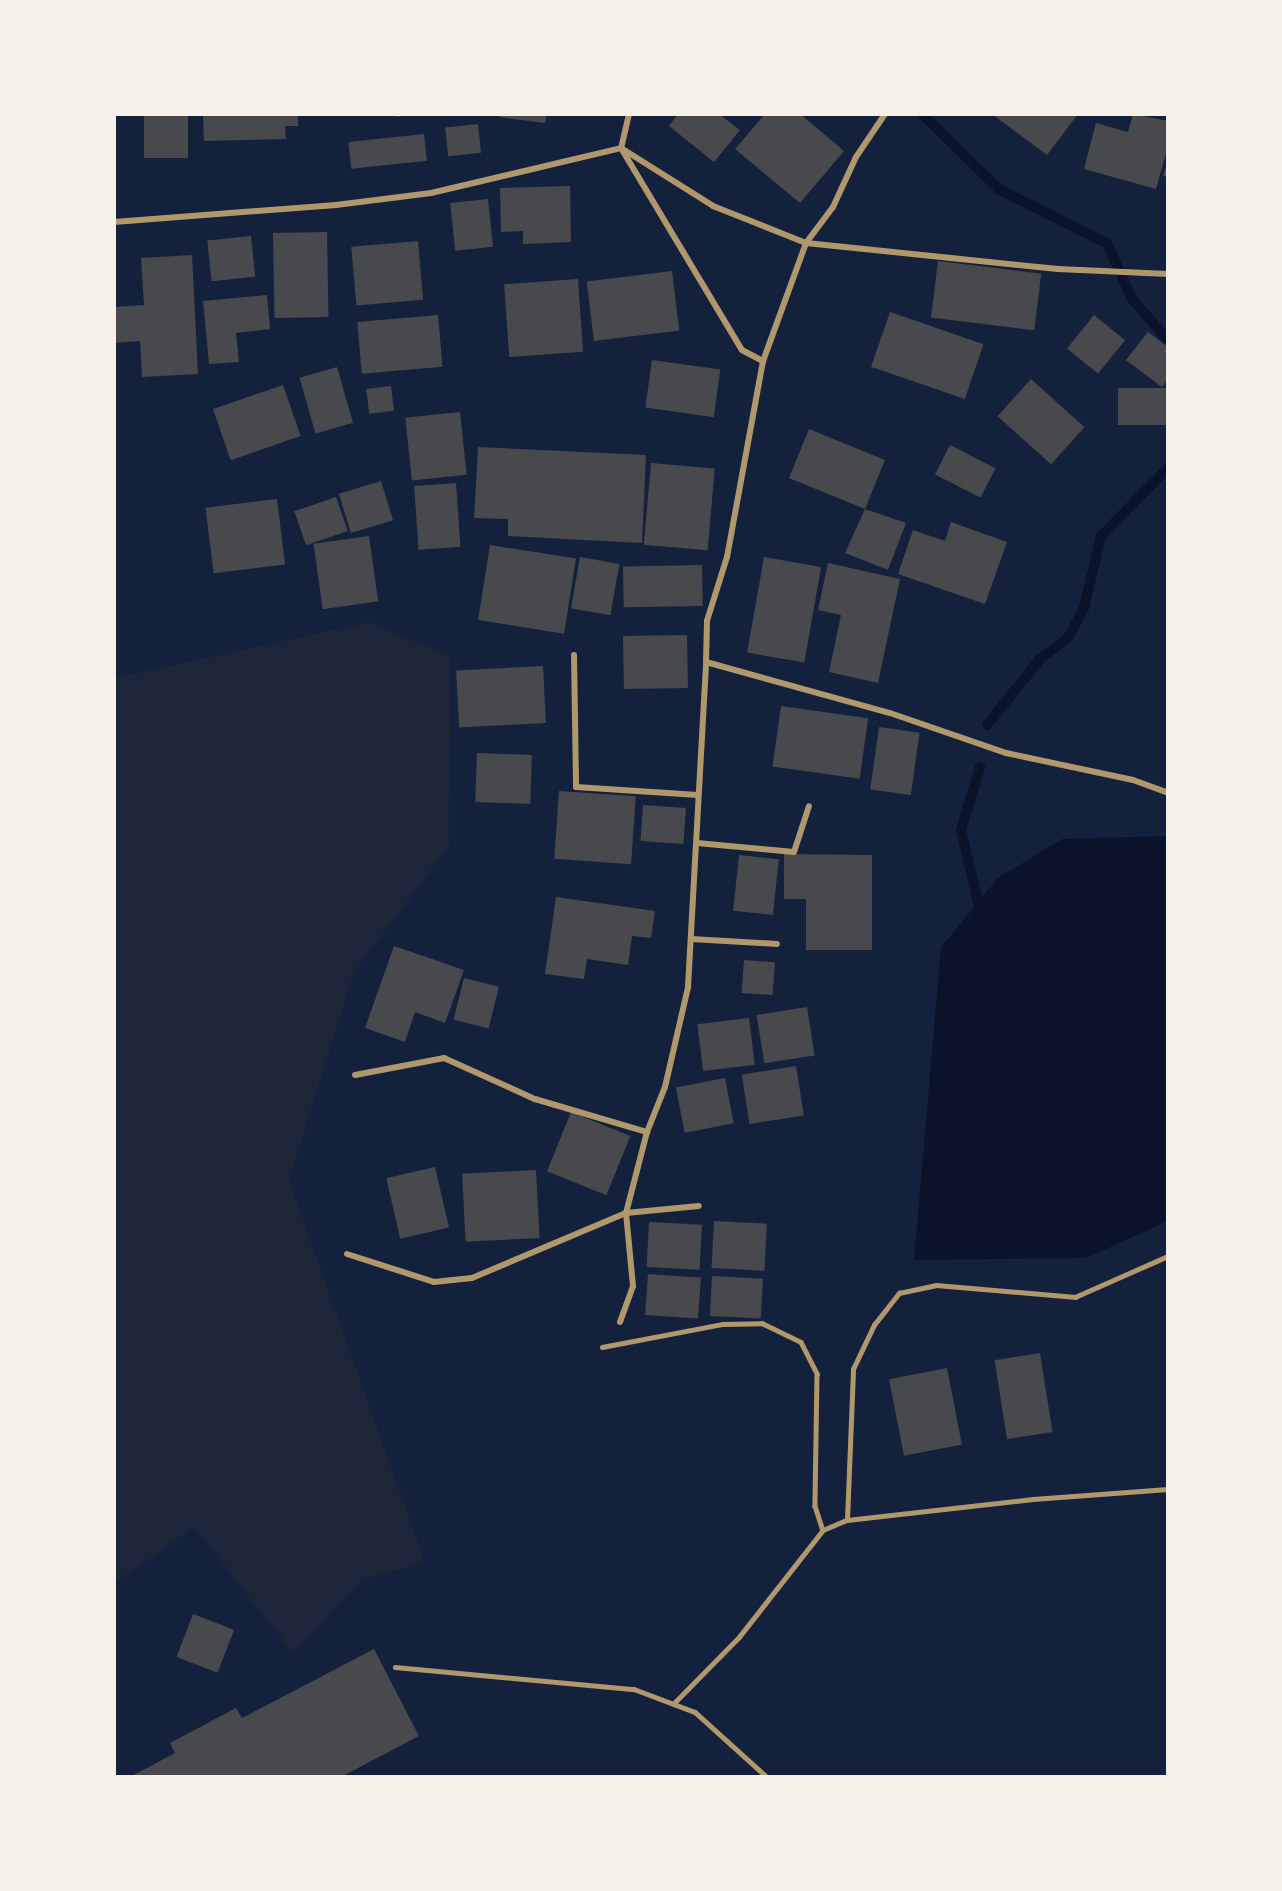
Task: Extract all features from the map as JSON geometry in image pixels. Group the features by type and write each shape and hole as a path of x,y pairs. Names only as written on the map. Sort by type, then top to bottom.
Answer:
{"street":[{"path":"629,114 621,148 742,350 763,361"},
{"path":"620,1322 633,1286 626,1214 647,1132 665,1087 686,998 697,843 707,621 727,557 763,361 806,243 833,207 856,157 885,114"},
{"path":"114,222 336,206 431,193 621,148 713,206 806,243 1098,271 1168,274"},
{"path":"574,655 576,787 698,795"},
{"path":"706,662 890,713 1006,753 1133,780 1168,793"},
{"path":"697,843 794,852 809,806"},
{"path":"691,939 777,944"},
{"path":"355,1075 444,1058 535,1099 647,1132"},
{"path":"347,1254 435,1282 472,1278 626,1214 699,1206"}],"lane":[{"path":"848,1520 853,1369 874,1325 899,1293 936,1285 1075,1297 1168,1256"},
{"path":"603,1347 723,1324 762,1323 801,1342 817,1374 815,1506 823,1530"},
{"path":"675,1702 739,1637 823,1530 848,1520 1033,1499 1168,1489"},
{"path":"395,1667 634,1689 675,1702 695,1712 768,1777"}],"shaded area":[{"path":"370,622 450,656 449,846 355,970 289,1180 425,1562 362,1580 293,1653 194,1527 114,1584 114,678"},
{"path":"1168,836 1168,1221 1086,1258 914,1260 941,947 998,878 1062,839"}],"building":[{"path":"144,114 188,114 188,158 144,158"},
{"path":"203,114 298,114 298,126 285,126 286,139 204,141"},
{"path":"385,114 401,114 400,117"},
{"path":"500,114 547,114 545,123 499,117"},
{"path":"678,114 719,114 740,130 714,162 669,126"},
{"path":"765,114 800,114 844,151 800,203 735,149"},
{"path":"992,114 1078,114 1047,155"},
{"path":"1133,114 1168,121 1168,146 1156,189 1084,169 1096,123 1128,132"},
{"path":"478,124 481,153 448,156 445,127"},
{"path":"424,134 427,161 351,169 348,142"},
{"path":"1168,161 1168,177 1163,176"},
{"path":"570,186 571,242 523,244 523,231 501,232 500,188"},
{"path":"488,199 493,247 455,251 450,203"},
{"path":"327,232 328,317 274,318 273,233"},
{"path":"251,236 255,277 212,281 207,241"},
{"path":"418,241 423,300 356,306 351,247"},
{"path":"192,255 198,374 142,377 140,341 114,343 114,307 144,305 141,258"},
{"path":"938,261 1041,274 1034,330 931,318"},
{"path":"672,271 679,331 594,341 587,281"},
{"path":"578,279 583,352 509,357 504,284"},
{"path":"267,295 270,329 236,333 239,362 209,364 203,301"},
{"path":"890,312 984,344 965,399 871,367"},
{"path":"438,315 443,367 362,374 357,322"},
{"path":"1094,315 1125,340 1098,374 1067,348"},
{"path":"1148,332 1168,347 1168,379 1162,387 1126,360"},
{"path":"652,360 720,370 714,417 645,408"},
{"path":"337,367 353,423 315,434 300,378"},
{"path":"1031,379 1085,427 1051,464 998,416"},
{"path":"283,385 301,436 231,460 213,409"},
{"path":"391,386 394,411 369,414 366,389"},
{"path":"1118,388 1168,388 1168,425 1118,425"},
{"path":"460,412 467,475 412,480 405,418"},
{"path":"809,429 885,460 865,509 789,478"},
{"path":"950,445 995,468 980,498 935,474"},
{"path":"478,447 646,455 642,543 508,536 508,519 474,518"},
{"path":"651,463 715,469 708,550 644,545"},
{"path":"381,481 393,520 351,533 339,494"},
{"path":"456,483 460,547 419,550 414,486"},
{"path":"336,497 348,531 306,545 294,511"},
{"path":"277,499 285,565 214,573 206,508"},
{"path":"865,509 906,523 888,570 845,553"},
{"path":"951,522 1007,542 985,604 898,574 913,530 945,541"},
{"path":"369,536 378,601 323,609 314,544"},
{"path":"490,545 576,559 564,634 478,620"},
{"path":"580,557 619,564 610,615 571,608"},
{"path":"764,557 821,567 804,663 747,653"},
{"path":"828,563 900,579 878,683 829,672 841,615 818,610"},
{"path":"702,565 703,606 624,607 623,566"},
{"path":"687,635 688,688 624,689 623,636"},
{"path":"543,666 546,723 459,727 456,671"},
{"path":"781,706 868,718 860,779 773,766"},
{"path":"879,727 920,733 911,795 870,789"},
{"path":"477,753 532,755 530,804 475,802"},
{"path":"559,791 636,796 631,864 554,859"},
{"path":"643,805 686,808 683,844 640,841"},
{"path":"784,854 872,855 872,950 806,950 806,899 784,899"},
{"path":"739,855 779,859 773,915 733,911"},
{"path":"556,897 655,911 651,938 632,936 628,965 587,959 584,979 545,974"},
{"path":"394,946 464,970 445,1023 415,1012 405,1042 365,1028"},
{"path":"744,960 775,962 773,995 742,993"},
{"path":"464,978 499,987 489,1028 454,1020"},
{"path":"807,1007 815,1055 764,1063 757,1015"},
{"path":"749,1018 755,1065 703,1071 697,1024"},
{"path":"796,1066 804,1115 749,1124 742,1075"},
{"path":"725,1078 734,1123 685,1133 676,1088"},
{"path":"571,1112 630,1136 606,1195 547,1171"},
{"path":"435,1167 449,1227 400,1239 386,1178"},
{"path":"536,1170 540,1238 466,1242 462,1174"},
{"path":"714,1221 767,1224 764,1271 712,1268"},
{"path":"649,1222 702,1225 700,1270 647,1267"},
{"path":"648,1274 701,1278 698,1319 645,1315"},
{"path":"712,1276 763,1279 761,1319 710,1316"},
{"path":"1040,1353 1053,1432 1007,1439 995,1360"},
{"path":"947,1368 962,1445 904,1456 889,1379"},
{"path":"193,1614 234,1630 218,1673 177,1657"},
{"path":"374,1649 419,1736 341,1777 130,1777 175,1753 170,1743 236,1708 242,1718"}],"waterway":[{"path":"922,114 1000,190 1107,243 1132,299 1168,340"},
{"path":"987,725 1040,659 1068,638 1084,608 1101,536 1168,468"},
{"path":"978,902 961,830 980,767"}]}
